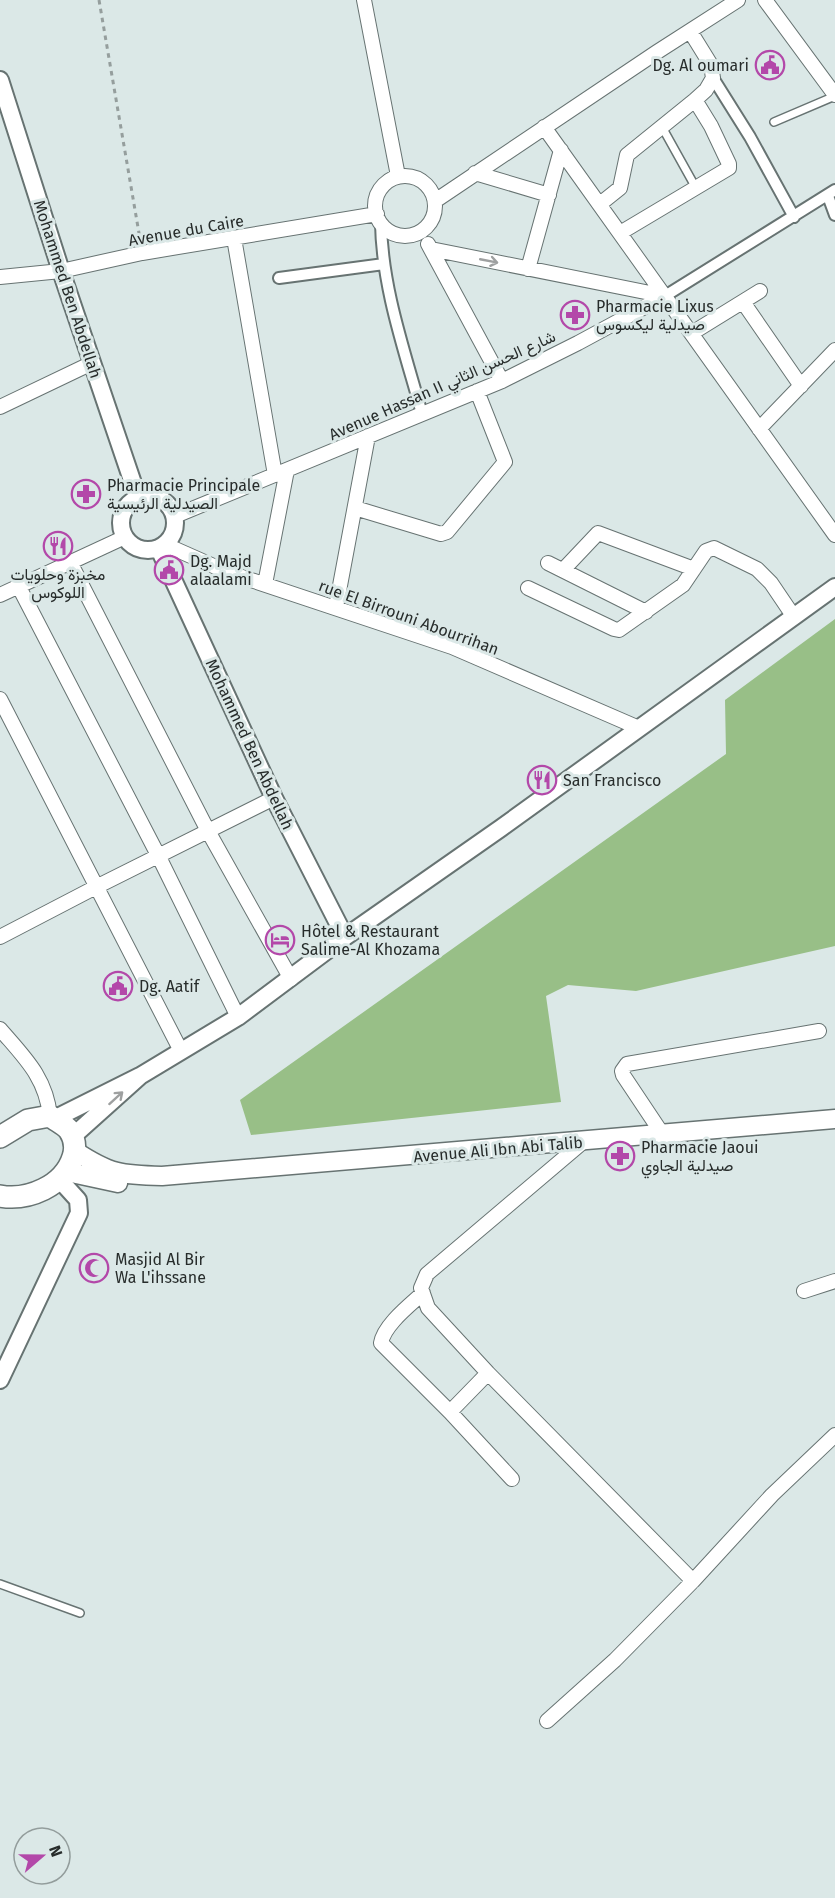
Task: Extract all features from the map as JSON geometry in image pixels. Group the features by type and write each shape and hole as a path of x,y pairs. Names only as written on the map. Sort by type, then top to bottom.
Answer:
{"highway":[{"path":"0,1137 28,1120 52,1117 68,1128 74,1144 63,1176 29,1195 12,1198 0,1196"}],"main road":[{"name":"Avenue Ali Ibn Abi Talib","path":"162,1176 835,1119"},
{"path":"74,1144 108,1170 134,1175 162,1176"},
{"path":"63,1176 130,1183 162,1176"}],"street":[{"path":"364,0 398,176"},
{"path":"435,201 738,0"},
{"path":"765,0 835,95"},
{"path":"690,31 711,65 713,78 750,137 794,217"},
{"path":"600,204 620,188 627,154 695,100 706,90 713,78"},
{"name":"Mohammed Ben Abdellah","path":"0,80 61,271 138,498"},
{"path":"620,233 729,168 711,126 695,100"},
{"path":"544,127 835,535"},
{"path":"528,269 561,150"},
{"path":"475,173 549,195"},
{"path":"379,219 395,234 413,235 421,231 433,218 435,201 432,192 421,180 398,176 381,188 375,205 388,287 422,414"},
{"path":"831,193 835,215"},
{"name":"Avenue Hassan II شارع الحسن الثاني","path":"175,516 502,381 665,296 831,193"},
{"name":"Avenue du Caire","path":"0,277 61,271 142,253 379,219"},
{"path":"421,231 502,381"},
{"path":"234,238 281,473 265,584"},
{"path":"431,249 665,296"},
{"path":"279,278 384,264"},
{"path":"692,333 760,291"},
{"path":"743,302 801,386"},
{"path":"759,429 835,350"},
{"path":"0,407 92,363"},
{"path":"355,508 441,534 447,532 505,462 477,391"},
{"path":"336,607 368,436"},
{"path":"145,496 161,499 172,509 175,516 174,532 162,547 152,551 136,548 125,537 122,530 122,515 131,502 145,496"},
{"path":"563,570 598,533 694,569"},
{"path":"0,595 125,537"},
{"name":"Mohammed Ben Abdellah","path":"162,547 274,798 345,937"},
{"name":"rue El Birrouni Abourrihan","path":"162,547 227,572 452,647 639,728"},
{"path":"528,588 619,630 683,585 706,551 714,548 757,569 771,583 794,617"},
{"path":"70,562 208,831 291,979"},
{"path":"548,563 646,612"},
{"path":"19,587 159,856 238,1017"},
{"path":"0,1029 35,1071 49,1099 52,1117 140,1076 238,1017 345,937 501,828 835,587"},
{"path":"0,699 181,1052"},
{"path":"0,937 274,798"},
{"path":"663,1135 623,1075 622,1071 627,1064 819,1031"},
{"path":"74,1144 140,1076"},
{"path":"583,1142 427,1274 421,1288 428,1308 488,1373 693,1581"},
{"path":"0,1380 4,1361 79,1213 78,1200 63,1176"},
{"path":"804,1291 835,1281"},
{"path":"423,1293 387,1328 381,1343 450,1412 512,1479"},
{"path":"450,1412 488,1373"},
{"path":"548,1721 615,1660 693,1581 772,1495 835,1435"}],"lane":[{"path":"774,122 835,95"},
{"path":"662,128 696,188"},
{"path":"0,1584 80,1613"}],"path":[{"path":"99,0 142,253"}],"green space":[{"path":"835,619 835,946 636,991 568,985 546,996 561,1102 251,1135 240,1100 726,754 725,700"}],"place":[{"name":"Dg. Al oumari","path":"770,65"},
{"name":"Pharmacie Lixus صيدلية ليكسوس","path":"575,315"},
{"name":"Pharmacie Principale الصيدلية الرئيسية","path":"86,494"},
{"name":"مخبزة وحلويات اللوكوس","path":"58,546"},
{"name":"Dg. Majd alaalami","path":"169,570"},
{"name":"San Francisco","path":"542,780"},
{"name":"Hôtel & Restaurant Salime-Al Khozama","path":"280,940"},
{"name":"Dg. Aatif","path":"118,986"},
{"name":"Pharmacie Jaoui صيدلية الجاوي","path":"620,1156"},
{"name":"Masjid Al Bir Wa L'ihssane","path":"94,1268"}]}
